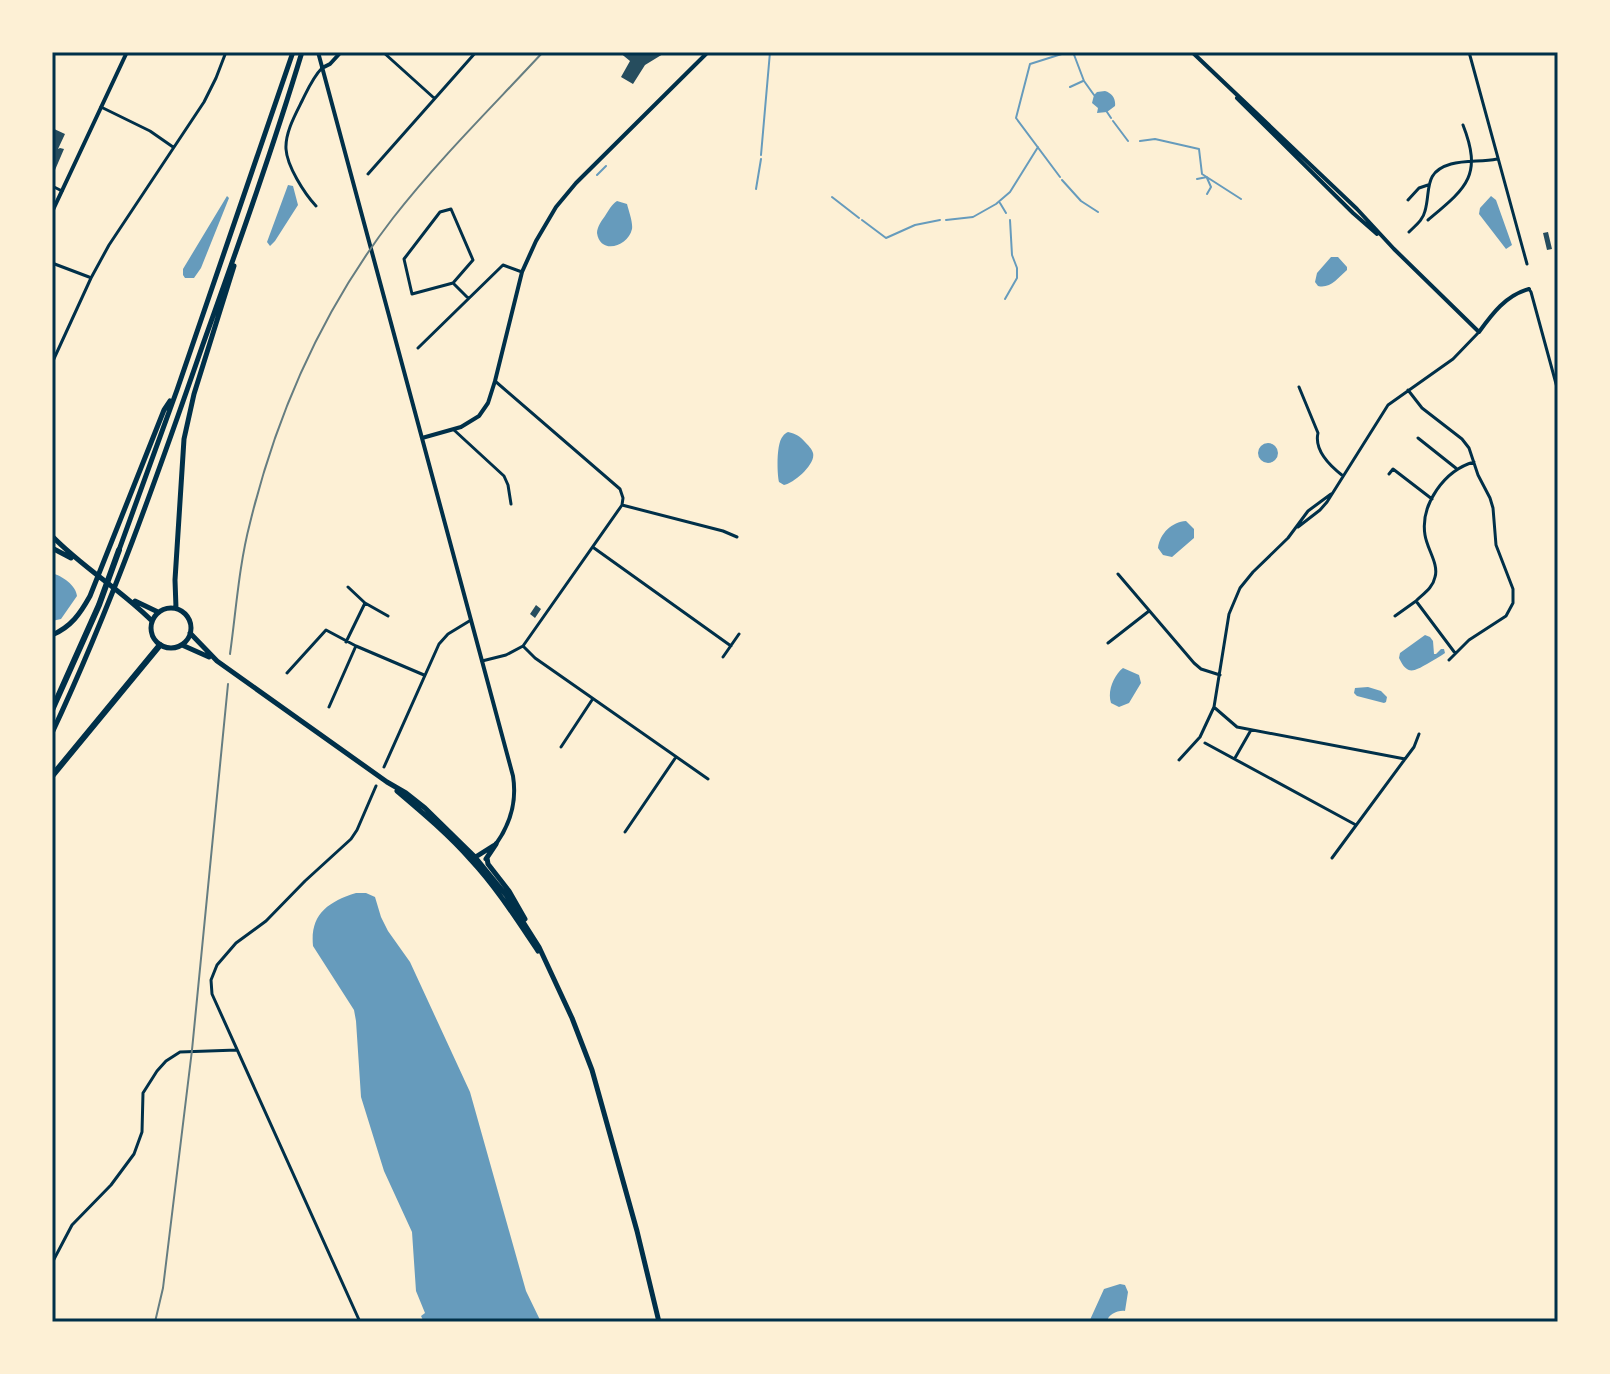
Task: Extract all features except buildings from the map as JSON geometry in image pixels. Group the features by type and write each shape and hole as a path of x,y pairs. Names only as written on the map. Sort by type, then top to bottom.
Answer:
{"highway":[{"path":"52,710 99,605 119,550"},
{"path":"52,776 160,645"}],"main road":[{"path":"119,550 293,52"},
{"path":"176,608 184,439 194,394 302,52"},
{"path":"52,733 96,638 130,551 249,215"},
{"path":"52,635 73,623 90,596 164,410 177,390"},
{"path":"52,536 82,565"},
{"path":"52,548 130,599 152,621"},
{"path":"130,599 158,612"},
{"path":"176,608 188,617 191,625 188,639 172,648 160,645 152,634 152,621 158,612 176,608"},
{"path":"190,633 217,661 387,782 439,827 477,861 506,895 532,934"},
{"path":"182,645 217,661"},
{"path":"477,861 496,844"},
{"path":"477,861 487,858 496,844"},
{"path":"487,858 488,864 519,906 572,1018 592,1070 659,1322"},
{"path":"477,861 546,965"}],"street":[{"path":"52,212 127,52"},
{"path":"52,363 109,245 204,102 226,52"},
{"path":"318,52 514,785 511,815 496,844"},
{"path":"316,206 295,174 286,151 287,136 311,82 341,52"},
{"path":"383,52 434,98"},
{"path":"368,174 476,52"},
{"path":"422,438 454,430 479,416 488,403 495,381 522,272 544,227 566,195 708,52"},
{"path":"1192,52 1323,184 1479,332"},
{"path":"1469,52 1527,264"},
{"path":"101,107 150,131 173,147"},
{"path":"1428,220 1469,180 1472,163 1463,125"},
{"path":"1409,232 1421,221 1430,179 1440,168 1497,159"},
{"path":"1408,200 1419,188 1428,185"},
{"path":"52,186 62,191"},
{"path":"451,209 473,260 453,283 412,294 404,259 440,212 451,209"},
{"path":"52,263 91,278"},
{"path":"418,348 503,265 522,272"},
{"path":"453,283 468,298"},
{"path":"1179,760 1200,737 1214,707 1229,614 1240,588 1298,527 1327,502 1383,412 1394,400 1453,359 1502,304 1529,289 1558,391"},
{"path":"482,661 506,655 523,646 594,548 622,505 623,498 620,489 495,381"},
{"path":"1299,387 1318,433 1316,439 1321,453 1343,476"},
{"path":"1408,390 1422,408 1466,443 1493,508 1496,545 1513,589 1514,597 1506,616 1469,640 1449,660"},
{"path":"454,430 504,476 511,504"},
{"path":"1418,438 1457,469"},
{"path":"1395,616 1431,587 1436,574 1424,532 1426,513 1432,499 1457,469 1474,462"},
{"path":"1389,474 1393,469 1432,499"},
{"path":"622,505 737,537"},
{"path":"594,548 731,646"},
{"path":"1118,574 1194,663 1201,669 1220,675"},
{"path":"348,587 365,603 388,616"},
{"path":"1416,601 1456,654"},
{"path":"346,642 365,603"},
{"path":"1108,643 1149,611"},
{"path":"384,767 439,644 448,634 471,620"},
{"path":"287,673 326,630 346,642 424,675"},
{"path":"723,657 739,634"},
{"path":"329,707 356,646"},
{"path":"523,646 535,658 708,779"},
{"path":"561,747 593,699"},
{"path":"1214,707 1237,727 1405,759"},
{"path":"1235,758 1251,729"},
{"path":"1332,858 1414,747 1419,734"},
{"path":"1205,743 1356,825"},
{"path":"625,832 676,757"},
{"path":"360,1322 212,994 211,980 217,965 236,943 273,915 351,839 376,786"},
{"path":"52,1263 72,1225 111,1185 134,1154 142,1132 143,1093 157,1071 180,1052 237,1050"}],"water":[{"path":"1105,91 1113,97 1115,106 1107,112 1097,113 1098,108 1092,103 1094,95"},
{"path":"288,185 293,186 298,205 270,246 267,242"},
{"path":"227,196 229,198 201,268 194,278 185,278 183,269"},
{"path":"1491,196 1496,200 1512,245 1506,249 1479,214 1480,208"},
{"path":"617,201 627,204 632,229 620,244 608,246 599,240 597,231"},
{"path":"1331,257 1338,257 1347,270 1330,284 1318,286 1315,282 1317,273"},
{"path":"788,432 803,440 812,450 813,457 803,472 784,485 779,482 778,452 781,440"},
{"path":"1268,443 1275,446 1278,453 1275,460 1268,463 1261,460 1258,453 1261,446"},
{"path":"1186,521 1194,529 1194,538 1172,557 1163,555 1158,548 1164,533"},
{"path":"52,573 68,582 77,596 61,619 52,621"},
{"path":"1425,635 1433,641 1434,654 1441,649 1445,653 1418,669 1408,669 1399,658 1400,653"},
{"path":"1123,668 1139,675 1141,683 1129,703 1119,707 1111,703 1110,693 1114,679"},
{"path":"1368,687 1381,691 1387,697 1386,702 1354,693 1355,688"},
{"path":"356,893 375,897 381,917 410,962 470,1092 526,1291 541,1322 424,1322 421,1316 425,1313 416,1291 412,1232 384,1171 361,1097 354,1010 313,946 314,926 322,911"},
{"path":"1125,1285 1128,1292 1125,1311 1114,1313 1107,1322 1089,1322 1104,1289"}],"waterway":[{"path":"761,155 770,52"},
{"path":"1060,177 1016,118 1030,64 1068,52"},
{"path":"1073,52 1084,81 1094,95"},
{"path":"1070,87 1083,81"},
{"path":"1107,112 1111,118"},
{"path":"1113,121 1128,141"},
{"path":"1140,141 1155,139 1199,149 1202,174 1241,199"},
{"path":"946,220 973,217 996,204 1010,192 1038,147"},
{"path":"756,189 761,159"},
{"path":"597,175 606,166"},
{"path":"1197,179 1207,177"},
{"path":"1207,178 1211,187 1207,194"},
{"path":"1062,180 1081,201 1098,212"},
{"path":"832,197 859,218"},
{"path":"1000,203 1006,213"},
{"path":"862,220 886,238 915,225 940,220"},
{"path":"1005,299 1017,278 1010,220"}],"railway":[{"path":"230,654 243,555 261,482 289,402 324,325 345,288 393,218 447,154 543,52"},
{"path":"155,1322 163,1288 192,1050 228,684"}]}
